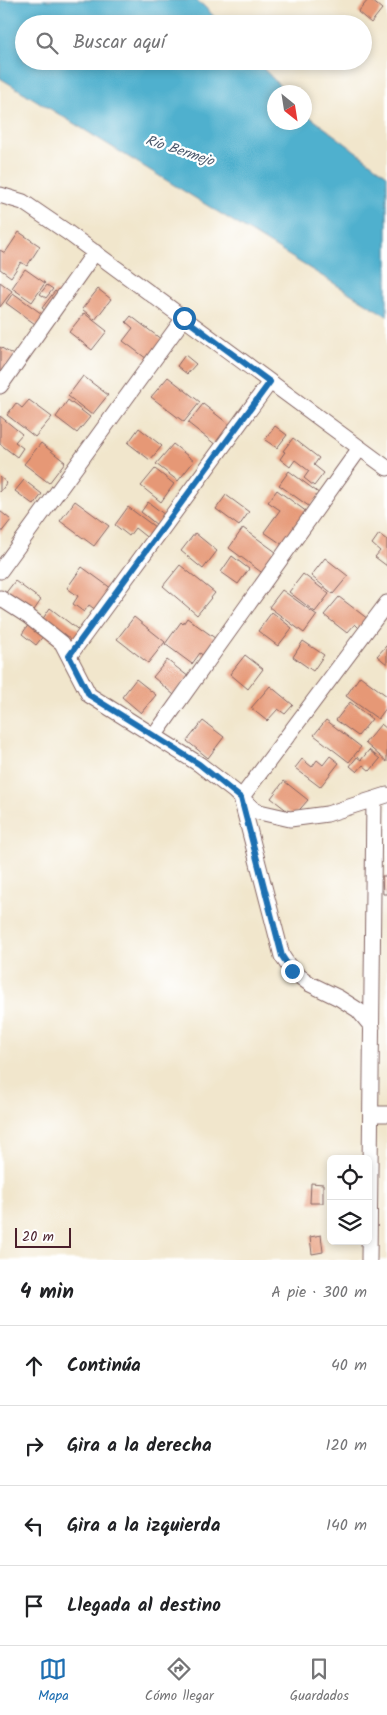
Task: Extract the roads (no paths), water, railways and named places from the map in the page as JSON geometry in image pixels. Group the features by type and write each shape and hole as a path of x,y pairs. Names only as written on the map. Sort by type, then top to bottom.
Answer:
{"street":[{"path":"0,196 24,202 95,252 387,468"},
{"path":"0,386 95,252"},
{"path":"0,571 184,318"},
{"path":"69,656 270,382"},
{"path":"154,736 360,448"},
{"path":"0,598 28,616 62,643 89,695 199,764 255,811 290,820 327,814 381,797 372,1027 369,1260"},
{"path":"241,798 387,603"},
{"path":"241,798 282,956 292,971 310,984 339,998 358,1010 372,1027"},
{"path":"371,1114 387,1114"}],"water":[{"name":"Río Bermejo","path":"0,0 196,0 204,6 212,15 15,15 15,70 265,70 279,85 267,85 267,130 312,130 312,118 387,175 387,316 0,78"}]}
